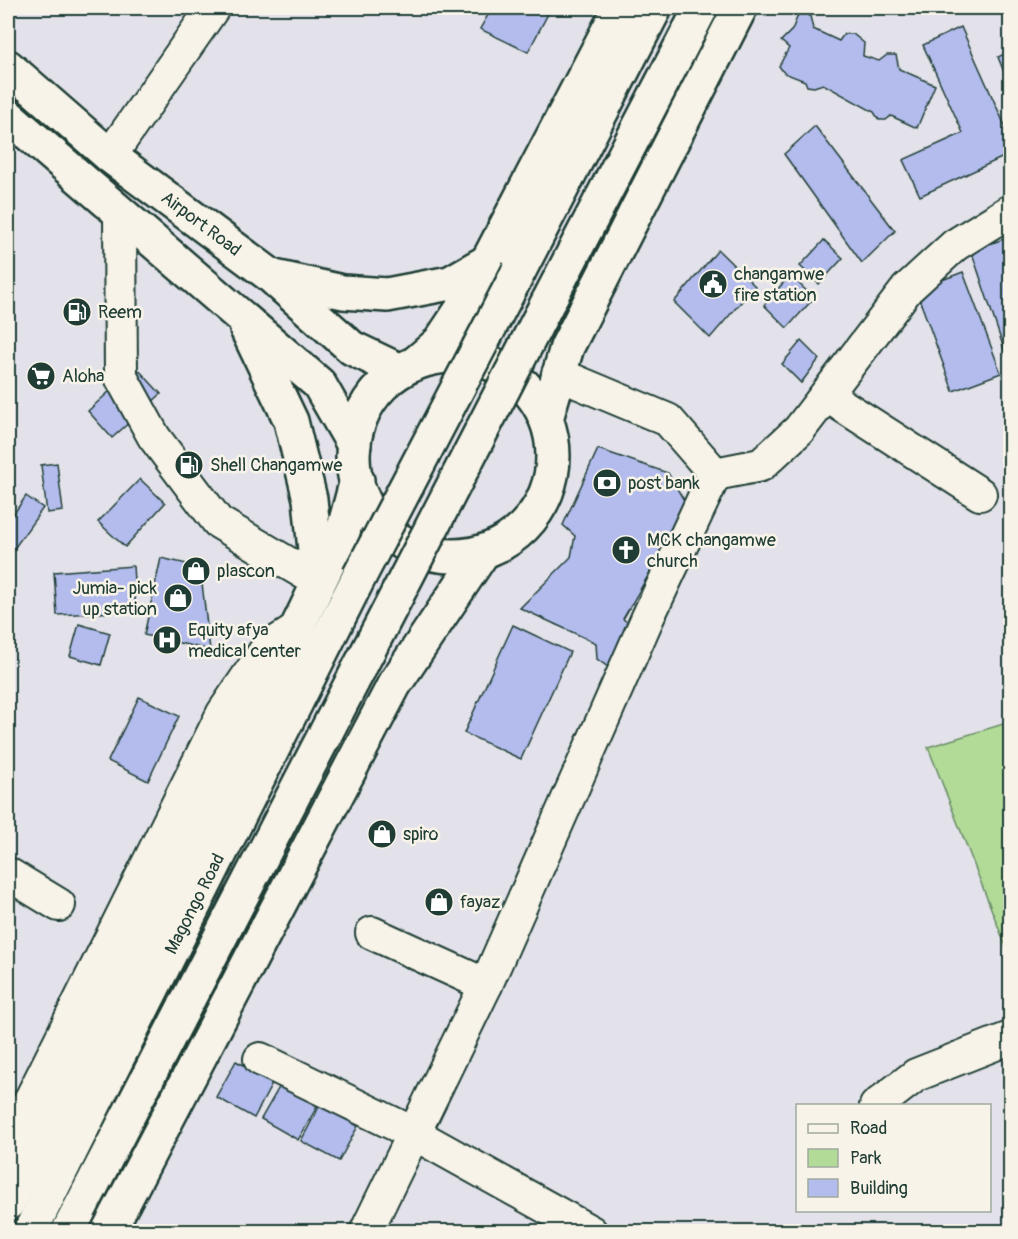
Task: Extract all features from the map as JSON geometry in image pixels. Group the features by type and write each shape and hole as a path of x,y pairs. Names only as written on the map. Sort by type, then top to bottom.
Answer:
{"main road":[{"path":"408,366 443,356 468,356 493,364 516,378 533,396 546,419 553,446 552,473 543,499 528,522 508,540 483,552 456,556 429,554 404,543 383,527 366,505 357,480 354,445 359,423 369,403 382,385 440,342 491,259 620,8"},
{"name":"Magongo Road","path":"30,1232 359,578 655,8"},
{"path":"68,1232 701,8"},
{"path":"546,419 567,346 740,8"},
{"name":"Airport Road","path":"8,67 110,156 270,275 352,348 408,366"},
{"path":"8,116 319,384 354,445"},
{"path":"270,275 343,292 387,294 450,283 491,259"},
{"path":"242,318 291,421 310,499 318,581"},
{"path":"8,1203 162,904 296,630 343,532 357,480"},
{"path":"108,1232 394,685 483,552"}],"street":[{"path":"110,156 213,8"},
{"path":"715,474 761,465 799,430 907,289 955,245 1011,211"},
{"path":"120,214 121,377 154,437 218,522 318,581"},
{"path":"558,374 668,420 715,474"},
{"path":"826,395 980,494"},
{"path":"366,1232 486,985 648,617 715,474"},
{"path":"8,1145 223,713 267,648 296,630"},
{"path":"8,874 59,905"},
{"path":"372,933 486,985"},
{"path":"879,1104 916,1075 1011,1038"},
{"path":"260,1059 413,1133 557,1224 591,1232"}],"green space":[{"path":"1010,722 1010,957 928,747"}],"building":[{"path":"492,8 551,8 528,52 480,29"},
{"path":"800,10 810,16 813,29 839,41 844,34 853,34 864,43 863,56 879,61 887,55 896,55 899,69 935,85 917,128 891,116 886,120 879,120 874,112 823,84 814,87 807,86 805,81 784,73 779,66 789,48 781,41 792,30"},
{"path":"961,27 1010,137 1010,154 920,196 903,160 963,133 923,45"},
{"path":"1010,51 1010,87 998,57"},
{"path":"815,126 895,231 862,263 784,154"},
{"path":"1010,237 1010,367 971,250"},
{"path":"824,240 843,258 819,284 800,266"},
{"path":"718,250 755,286 710,338 674,302"},
{"path":"963,272 1001,373 953,391 916,290"},
{"path":"790,275 814,298 787,328 764,305"},
{"path":"801,341 819,359 801,383 782,364"},
{"path":"136,367 161,394 112,438 88,411"},
{"path":"598,449 668,473 688,507 623,619 633,626 615,672 597,659 596,643 520,608 571,557 575,536 563,525"},
{"path":"57,463 63,511 47,513 41,465"},
{"path":"140,479 165,503 125,547 98,522"},
{"path":"26,496 43,508 8,557 8,522"},
{"path":"161,558 200,567 210,650 144,635"},
{"path":"133,566 136,611 57,615 54,572"},
{"path":"79,624 110,633 101,665 70,656"},
{"path":"513,625 570,652 521,759 464,733"},
{"path":"139,697 179,716 148,781 108,761"},
{"path":"236,1061 273,1082 254,1118 216,1097"},
{"path":"281,1084 318,1105 298,1140 261,1119"},
{"path":"320,1105 358,1126 339,1161 301,1141"}],"place":[{"name":"changamwe fire station","path":"713,284"},
{"name":"Reem","path":"77,312"},
{"name":"Aloha","path":"41,376"},
{"name":"Shell Changamwe","path":"189,465"},
{"name":"post bank","path":"607,483"},
{"name":"MCK changamwe church","path":"626,550"},
{"name":"plascon","path":"196,571"},
{"name":"Jumia- pick up station","path":"178,598"},
{"name":"Equity afya medical center","path":"167,640"},
{"name":"spiro","path":"382,834"},
{"name":"fayaz","path":"439,902"}]}
